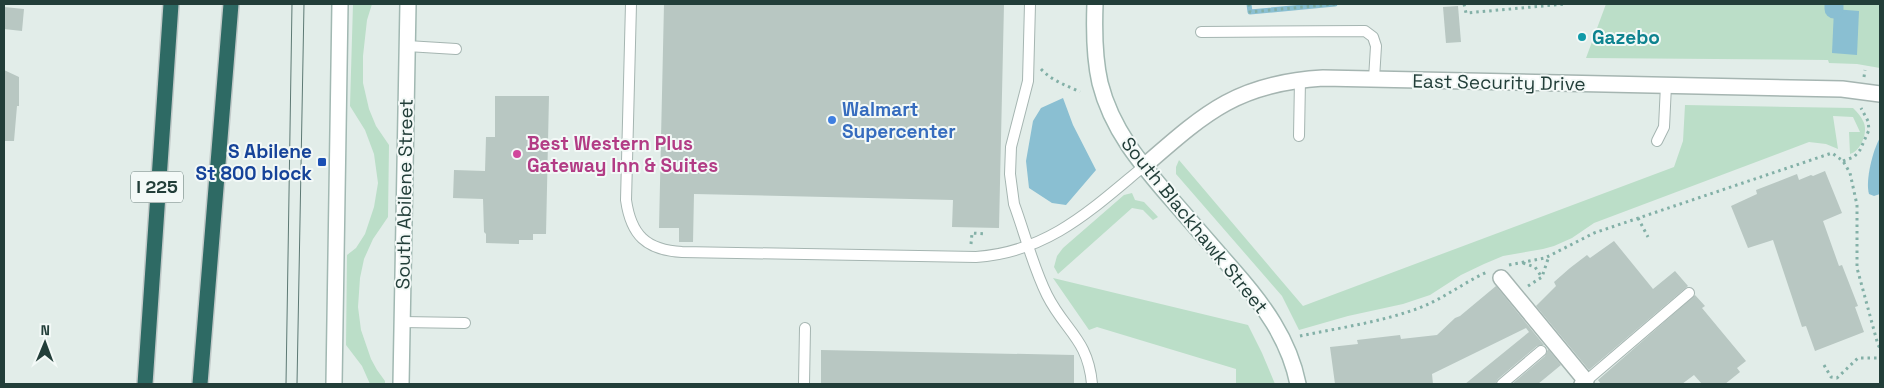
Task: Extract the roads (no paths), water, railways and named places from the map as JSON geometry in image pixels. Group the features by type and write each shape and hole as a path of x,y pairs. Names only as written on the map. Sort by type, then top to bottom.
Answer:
{"highway":[{"name":"I 225","path":"145,380 171,4"},
{"path":"200,384 231,4"},
{"path":"208,384 210,260"}],"street":[{"path":"334,384 340,4"},
{"name":"South Abilene Street","path":"401,384 408,4"},
{"name":"South Blackhawk Street","path":"1094,4 1095,49 1104,95 1115,124 1143,167 1264,307 1283,340 1298,384"},
{"name":"East Security Drive","path":"1143,167 1189,127 1216,108 1260,88 1300,80 1374,79 1842,89 1880,94"},
{"path":"1498,271 1584,383"}],"lane":[{"path":"631,4 626,200 630,221 642,239 660,249 682,252 976,257 1000,255 1052,236 1080,219 1143,167"},
{"path":"1030,4 1028,81 1013,136 1010,174 1014,204 1047,295 1085,351 1091,372 1092,384"},
{"path":"1201,32 1365,31 1373,37 1376,46 1374,79"},
{"path":"407,46 456,49"},
{"path":"1299,136 1300,80"},
{"path":"1657,141 1664,127 1666,85"},
{"path":"1584,383 1689,293"},
{"path":"402,322 465,323"},
{"path":"804,384 805,328"},
{"path":"1502,384 1541,351"}],"water":[{"path":"1834,9 1859,11 1857,55 1832,53"},
{"path":"1063,98 1073,125 1096,170 1066,205 1052,203 1029,188 1026,161 1033,121 1041,108"},
{"path":"1880,138 1880,194 1874,196 1869,194 1868,181 1872,157"}],"waterway":[{"path":"1249,4 1250,12 1335,4"},
{"path":"1834,4 1834,9"}],"tram line":[{"path":"286,384 292,4"},
{"path":"297,384 304,4"}],"place":[{"name":"Gazebo","path":"1582,37"},
{"name":"Walmart Supercenter","path":"832,120"},
{"name":"Best Western Plus Gateway Inn & Suites","path":"517,154"},
{"name":"S Abilene St 800 block","path":"322,162"}]}
